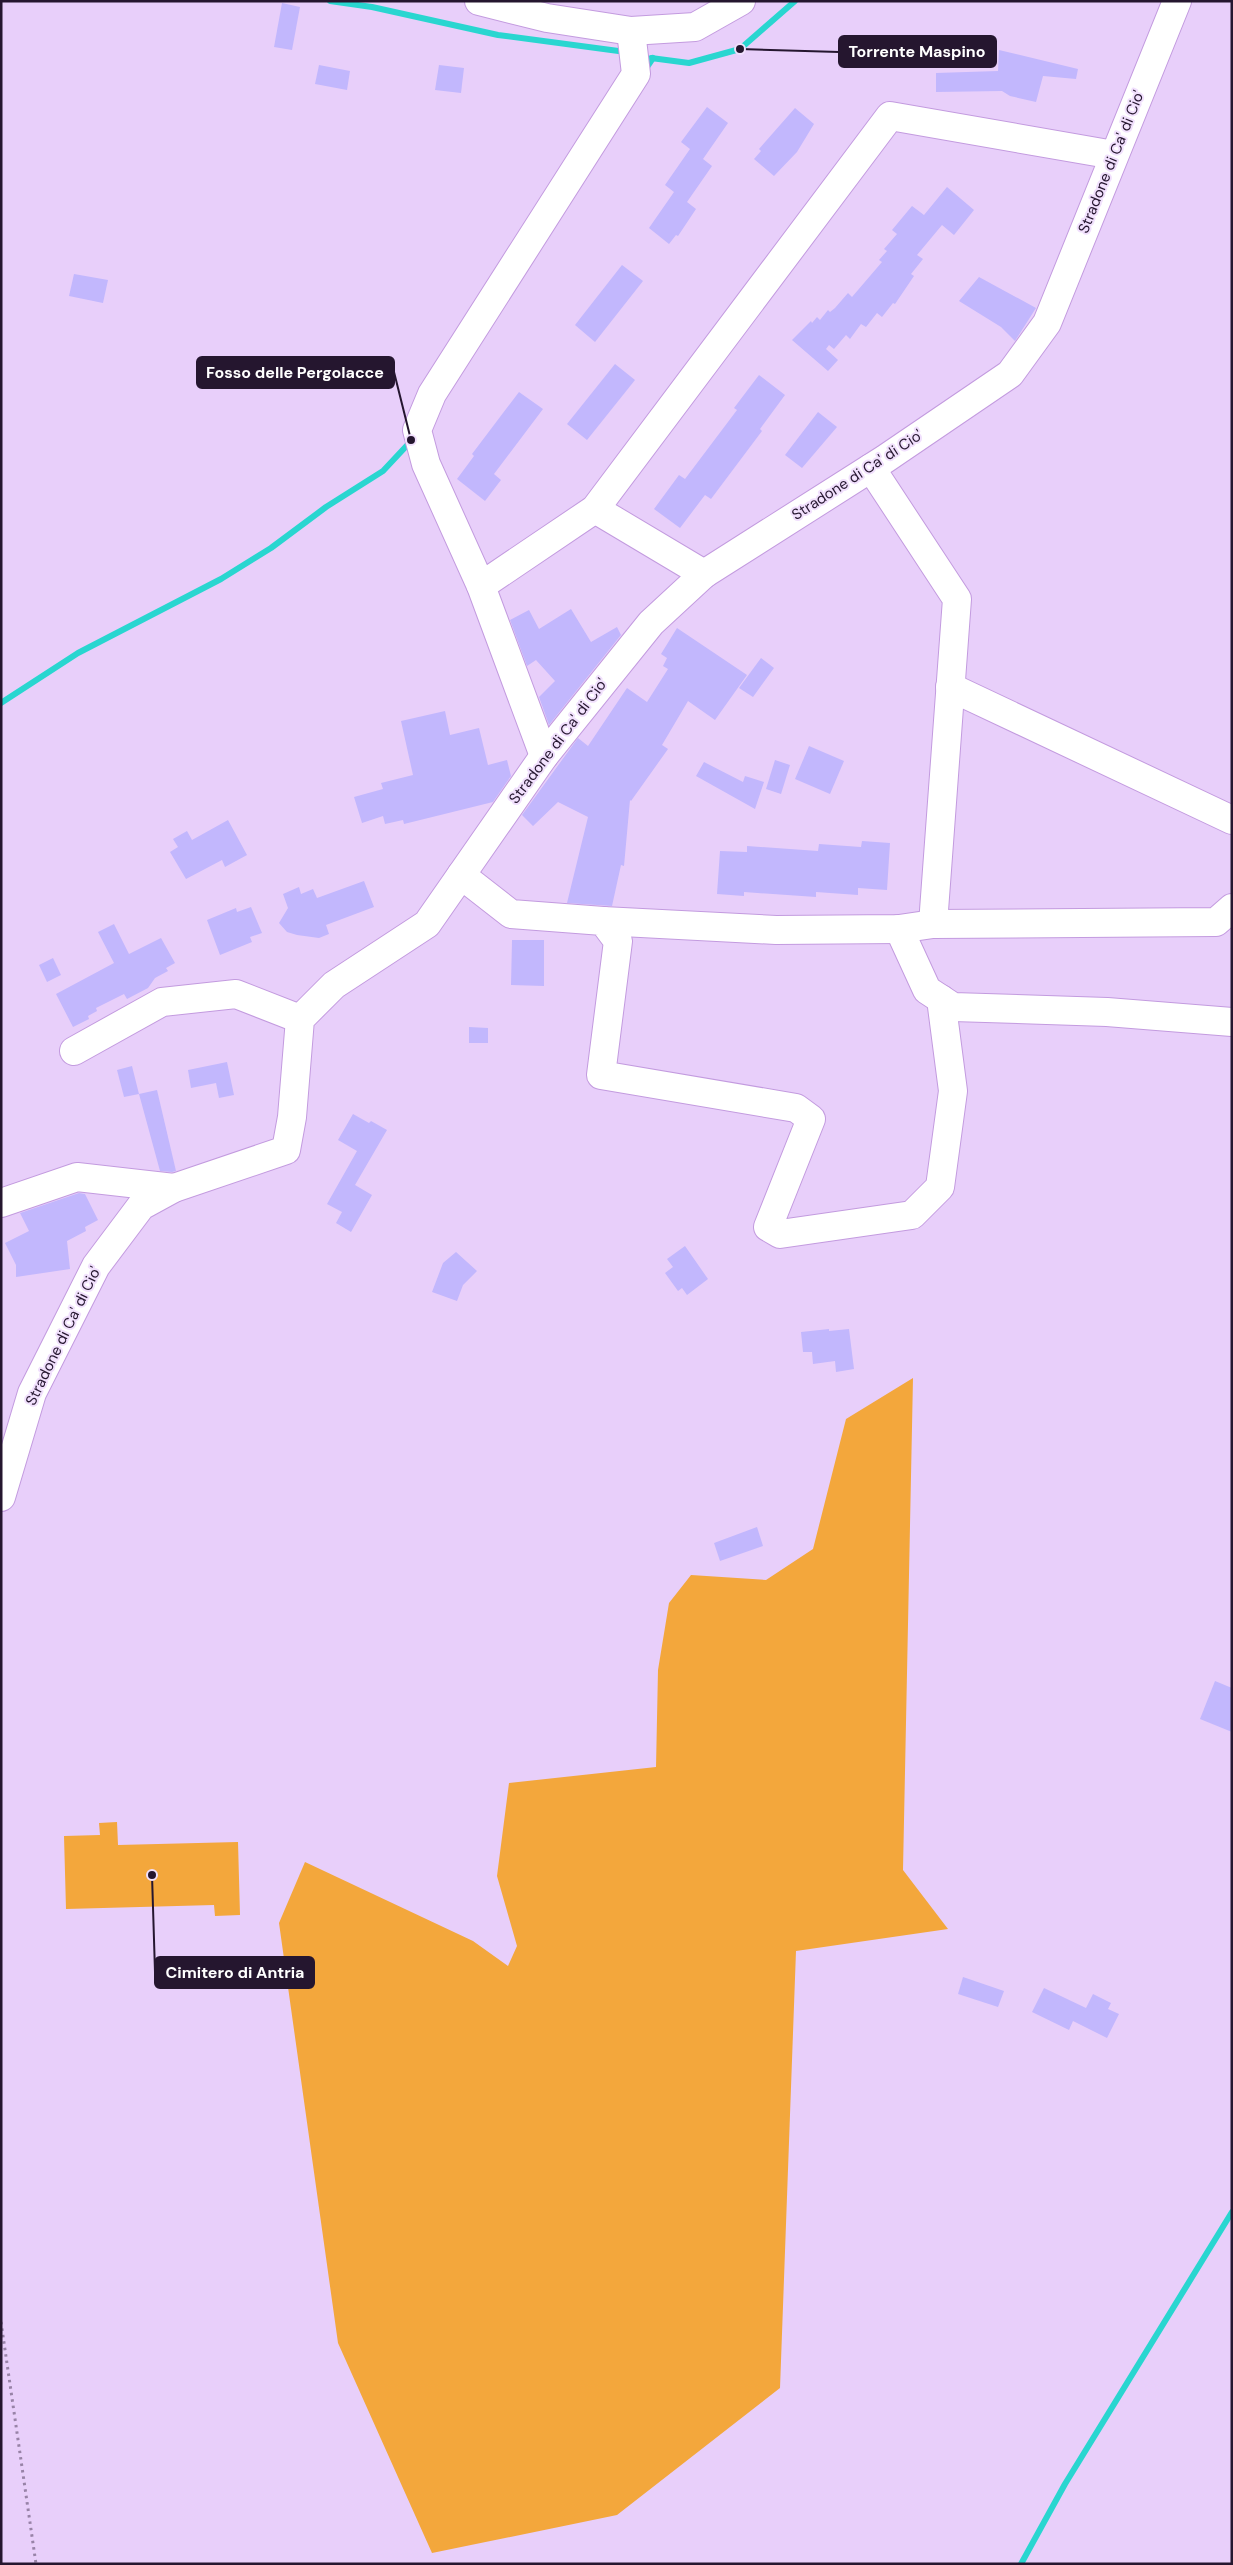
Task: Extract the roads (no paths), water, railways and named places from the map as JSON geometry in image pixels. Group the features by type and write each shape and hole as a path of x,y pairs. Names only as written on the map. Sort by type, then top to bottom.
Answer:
{"street":[{"path":"479,1 547,18 632,31 695,27 741,1"},
{"name":"Stradone di Ca' di Cio'","path":"1,1497 32,1393 96,1266 141,1206 174,1188 286,1150 292,1117 300,1020 334,985 427,924 544,756 651,623 704,574 871,468 1010,374 1047,322 1176,1"},
{"path":"544,756 481,586 426,464 417,430 432,394 636,74 632,31"},
{"path":"481,586 595,509 890,116 1114,154"},
{"path":"871,468 957,599 933,924"},
{"path":"595,509 704,574"},
{"path":"950,687 1232,820"},
{"path":"461,875 511,914 604,922 776,930 899,929 933,924 1216,922 1232,908"},
{"path":"604,922 618,941 601,1075 796,1108 811,1119 768,1227 780,1234 912,1215 940,1187 953,1091 942,1000"},
{"path":"899,929 927,990 953,1007 1107,1012 1232,1022"},
{"path":"74,1051 162,1002 236,994 300,1020"},
{"path":"1,1203 77,1177 174,1188"}],"waterway":[{"path":"330,1 372,7 498,35 626,52"},
{"path":"651,58 689,63 740,49 795,1"},
{"path":"645,70 653,58"},
{"path":"1,703 78,653 221,579 271,548 326,507 383,471 412,440"},
{"path":"1021,2564 1065,2484 1232,2212"}],"place":[{"name":"Torrente Maspino","path":"740,49"},
{"name":"Fosso delle Pergolacce","path":"411,440"},
{"name":"Cimitero di Antria","path":"152,1875"}]}
